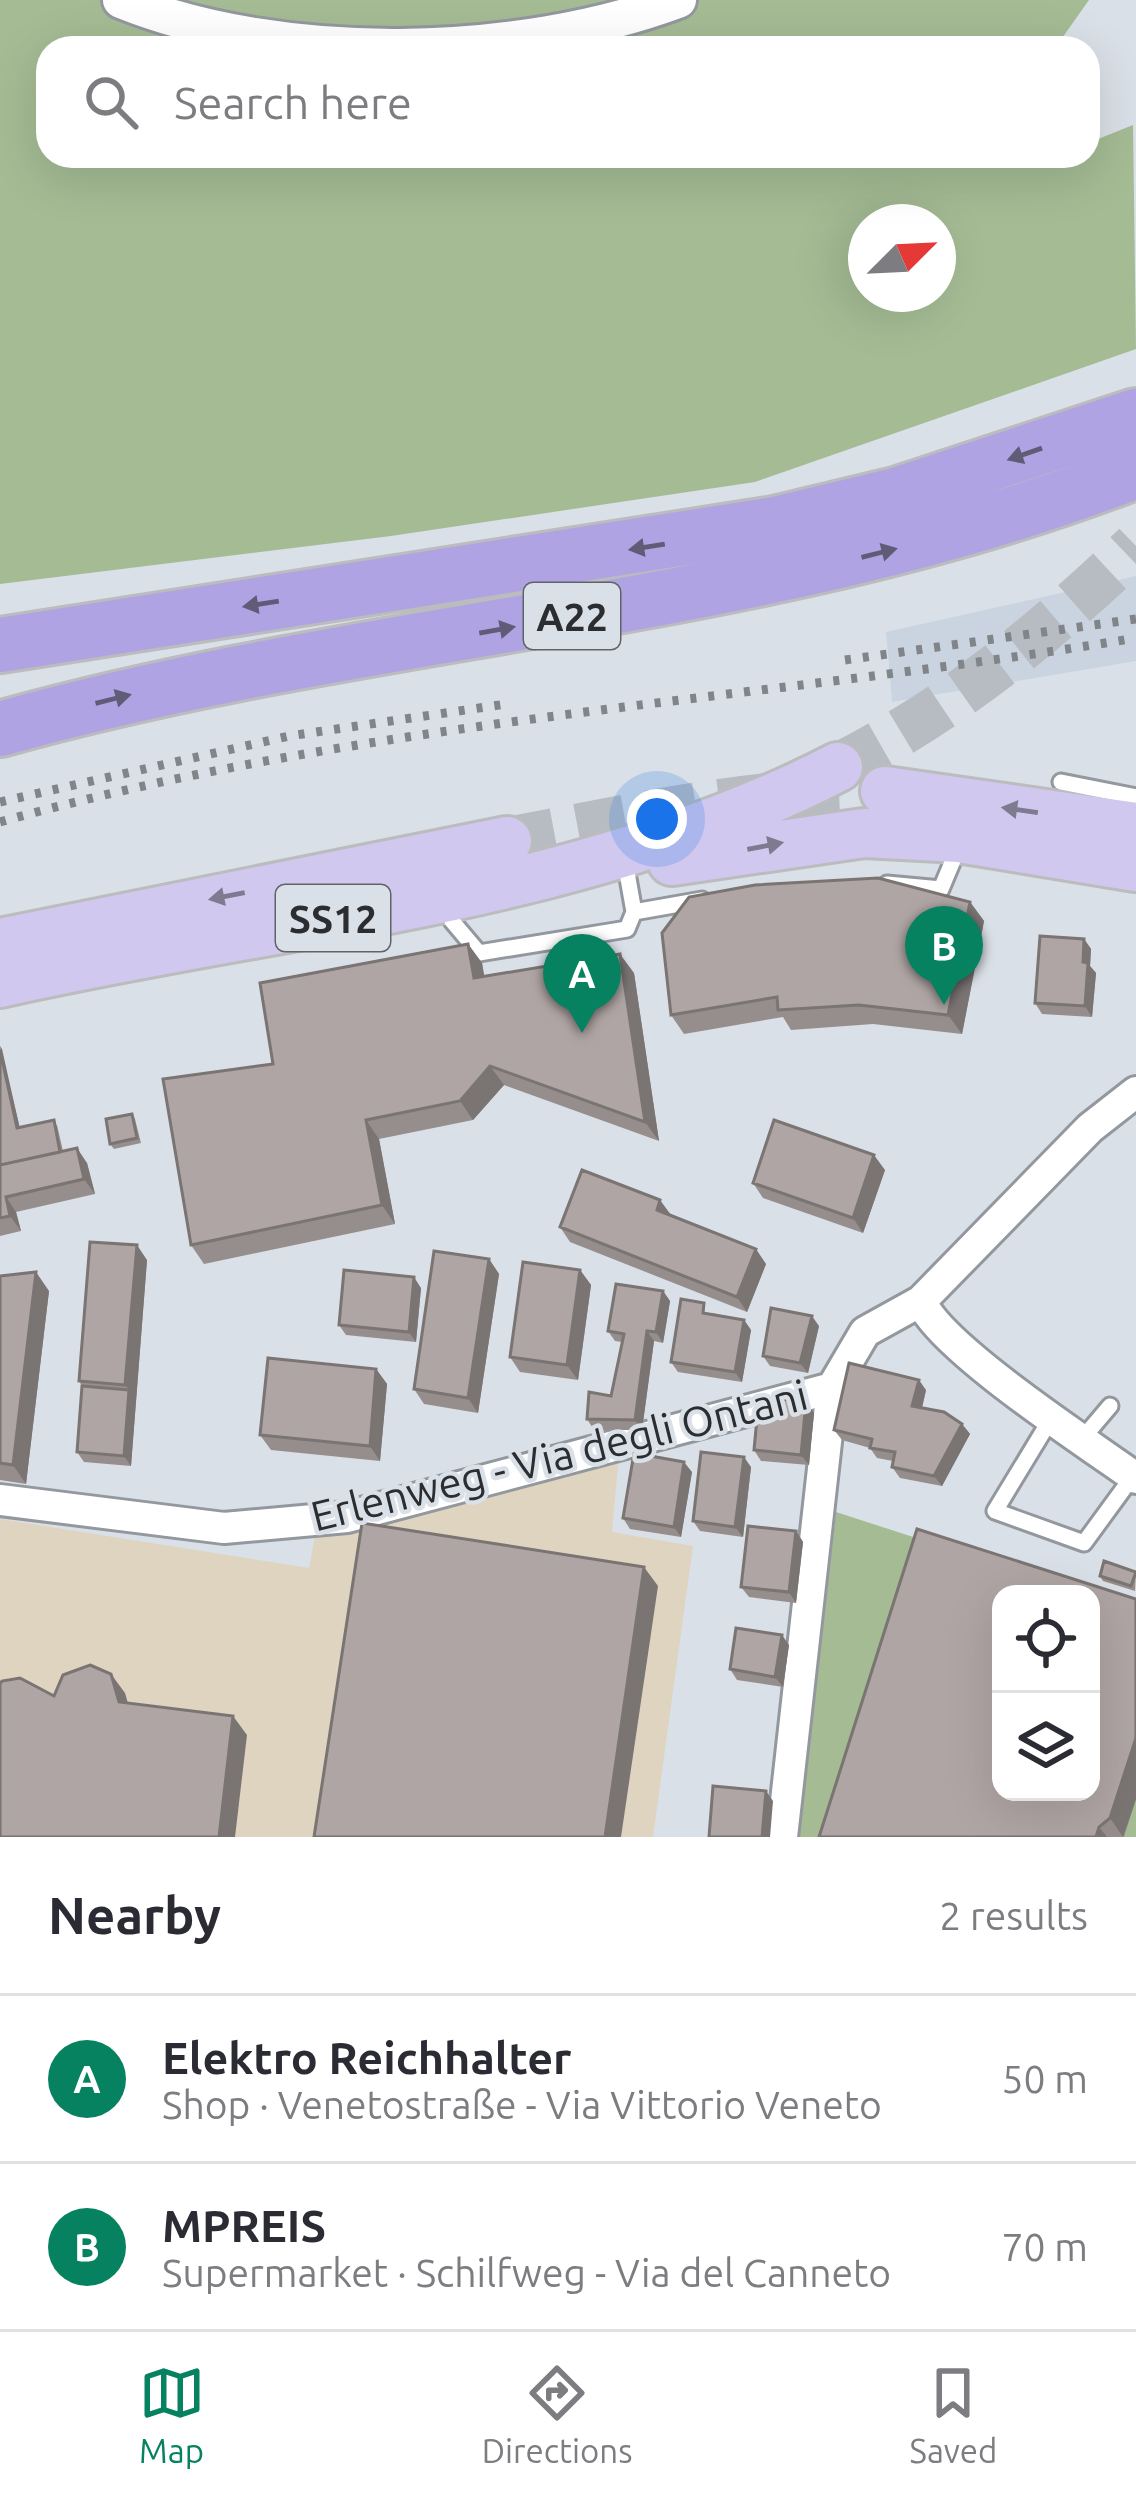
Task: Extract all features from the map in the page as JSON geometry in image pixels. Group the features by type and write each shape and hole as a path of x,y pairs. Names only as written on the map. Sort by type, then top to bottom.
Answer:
{"highway":[{"name":"A22","path":"0,645 775,524 896,495 1136,416"},
{"name":"A22","path":"0,729 207,677 765,581 1032,511 1136,471"}],"main road":[{"name":"SS12","path":"0,983 566,872 681,836 838,767"},
{"path":"885,791 1136,827"},
{"path":"566,872 630,890 846,834 959,838 1136,867"},
{"path":"0,943 507,841"}],"street":[{"path":"121,0 223,29 308,36"},
{"path":"555,36 678,0"},
{"path":"782,1837 832,1388 865,1332 921,1301 1090,1128 1136,1092"},
{"path":"921,1301 932,1322 1135,1477"},
{"name":"Erlenweg - Via degli Ontani","path":"0,1500 224,1528 347,1517 832,1388"}],"lane":[{"path":"1061,782 1136,797"},
{"path":"871,884 941,889 958,857 959,838"},
{"path":"446,896 452,921 479,953 627,928 630,890 717,898"},
{"path":"1082,1439 1110,1406"},
{"path":"1052,1417 995,1511 1084,1543 1135,1477"}],"shaded area":[{"path":"1136,576 1136,661 892,702 886,632"},
{"path":"619,1456 612,1532 693,1546 653,1837 0,1837 0,1519 309,1568 315,1536"}],"green space":[{"path":"0,0 1089,0 1064,36 36,36 36,168 1100,168 1100,138 1133,125 1136,349 755,482 391,536 0,584"},
{"path":"836,1512 1061,1585 992,1585 992,1801 1100,1801 1100,1755 1136,1609 1136,1837 799,1837"}],"building":[{"path":"878,878 970,902 948,1015 859,1005 778,1010 777,997 671,1015 662,933 689,897 755,885"},
{"path":"1040,936 1084,939 1083,962 1088,963 1085,1006 1035,1003"},
{"path":"468,944 474,978 620,954 645,1122 490,1066 460,1101 366,1120 382,1205 191,1245 163,1079 273,1064 260,983"},
{"path":"0,1050 17,1128 54,1120 60,1152 0,1165"},
{"path":"132,1114 137,1138 110,1144 106,1119"},
{"path":"774,1120 874,1155 853,1218 753,1183"},
{"path":"77,1148 84,1179 6,1197 10,1216 0,1218 0,1165"},
{"path":"582,1170 660,1200 657,1210 756,1249 737,1297 560,1227"},
{"path":"90,1242 137,1245 125,1385 79,1381"},
{"path":"434,1251 489,1259 468,1398 414,1389"},
{"path":"523,1262 580,1270 567,1365 510,1357"},
{"path":"344,1270 414,1277 409,1332 339,1325"},
{"path":"36,1272 13,1465 0,1463 0,1276"},
{"path":"616,1284 663,1291 656,1332 647,1331 635,1420 587,1419 589,1392 611,1396 624,1334 608,1331"},
{"path":"681,1299 704,1303 703,1313 744,1320 735,1372 671,1362"},
{"path":"771,1308 812,1316 800,1363 763,1356"},
{"path":"268,1358 376,1369 370,1446 260,1435"},
{"path":"849,1363 919,1380 912,1406 944,1412 962,1424 934,1476 892,1467 895,1452 870,1448 872,1439 834,1430"},
{"path":"82,1386 129,1390 124,1456 77,1452"},
{"path":"759,1397 806,1402 801,1455 754,1450"},
{"path":"701,1452 744,1457 735,1527 693,1521"},
{"path":"634,1453 684,1462 674,1527 623,1518"},
{"path":"362,1523 644,1567 605,1837 314,1837"},
{"path":"748,1526 796,1531 789,1592 741,1587"},
{"path":"917,1529 1092,1585 992,1585 992,1801 1100,1801 1100,1587 1136,1599 1136,1738 1110,1818 1096,1837 819,1837"},
{"path":"1104,1561 1136,1572 1131,1586 1100,1576"},
{"path":"736,1628 782,1635 775,1677 730,1669"},
{"path":"90,1665 111,1674 119,1702 233,1716 219,1837 0,1837 0,1684 20,1678 54,1696 63,1675"},
{"path":"713,1786 766,1791 762,1837 709,1837"}],"tunnel":[{"path":"838,767 920,721 996,668 1136,546"},
{"path":"507,841 742,800 885,791"}],"railway":[{"path":"845,660 1136,619"},
{"path":"0,822 281,758 1136,638"},
{"path":"0,802 289,736 506,704"}],"place":[{"name":"MPREIS","path":"944,1005"},
{"name":"Elektro Reichhalter","path":"582,1033"}]}
